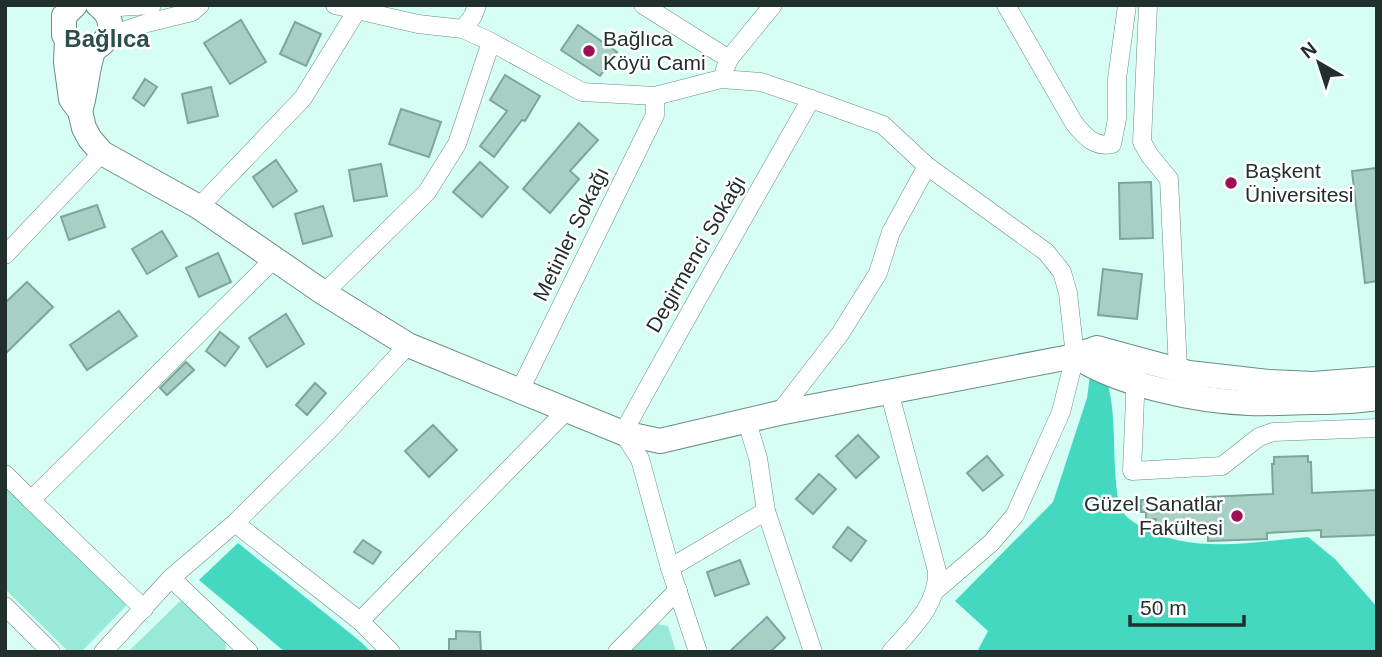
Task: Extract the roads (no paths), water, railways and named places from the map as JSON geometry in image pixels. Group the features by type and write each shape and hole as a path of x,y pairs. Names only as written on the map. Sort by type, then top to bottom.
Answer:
{"street":[{"path":"79,111 85,96 87,67 110,24 100,6 152,5"},
{"path":"64,18 76,48 101,42 147,23 192,12 200,5"},
{"path":"335,5 356,12 418,24 463,29 582,92 655,96 721,79 761,82 811,99 883,125 928,166 1046,252 1062,272 1068,293 1075,356 1061,412 1015,515 991,543 935,591"},
{"path":"463,29 477,5"},
{"path":"643,5 729,59"},
{"path":"721,79 729,59 773,5"},
{"path":"1006,5 1074,123 1084,136 1104,146 1112,144 1117,119 1117,79 1127,5"},
{"path":"1148,5 1142,142 1169,179 1178,370"},
{"path":"199,207 303,98 356,12"},
{"path":"64,18 71,99 79,111 84,128 102,153 199,207 324,293 408,345 623,433 660,441 779,413 1075,356 1097,348 1137,370 1211,399 1247,403 1346,402 1377,398"},
{"path":"324,293 427,192 457,144 492,42"},
{"name":"Metinler Sokağı","path":"520,390 655,115 655,96"},
{"name":"Degirmenci Sokağı","path":"623,433 701,288 811,99"},
{"path":"5,255 102,153"},
{"path":"779,413 840,334 878,273 891,232 928,166"},
{"path":"31,500 274,259"},
{"path":"103,652 171,578 235,523 327,432 408,345"},
{"path":"1137,370 1178,370 1269,382 1308,384 1377,379"},
{"path":"1137,370 1132,471 1222,466 1259,437 1273,432 1377,428"},
{"path":"889,391 937,571 935,591 925,611 891,652"},
{"path":"360,621 567,410"},
{"path":"747,422 758,458 766,511 813,652"},
{"path":"623,433 640,459 670,568 698,652"},
{"path":"5,474 144,609"},
{"path":"670,568 766,511"},
{"path":"235,523 360,621 391,652"},
{"path":"171,578 247,651"},
{"path":"617,652 678,590"},
{"path":"5,606 51,652"}],"place":[{"name":"Bağlıca Köyü Cami","path":"589,51"},
{"name":"Başkent Üniversitesi","path":"1231,183"},
{"name":"Güzel Sanatlar Fakültesi","path":"1237,516"}],"district":[{"name":"Bağlıca","path":"107,39"}]}
